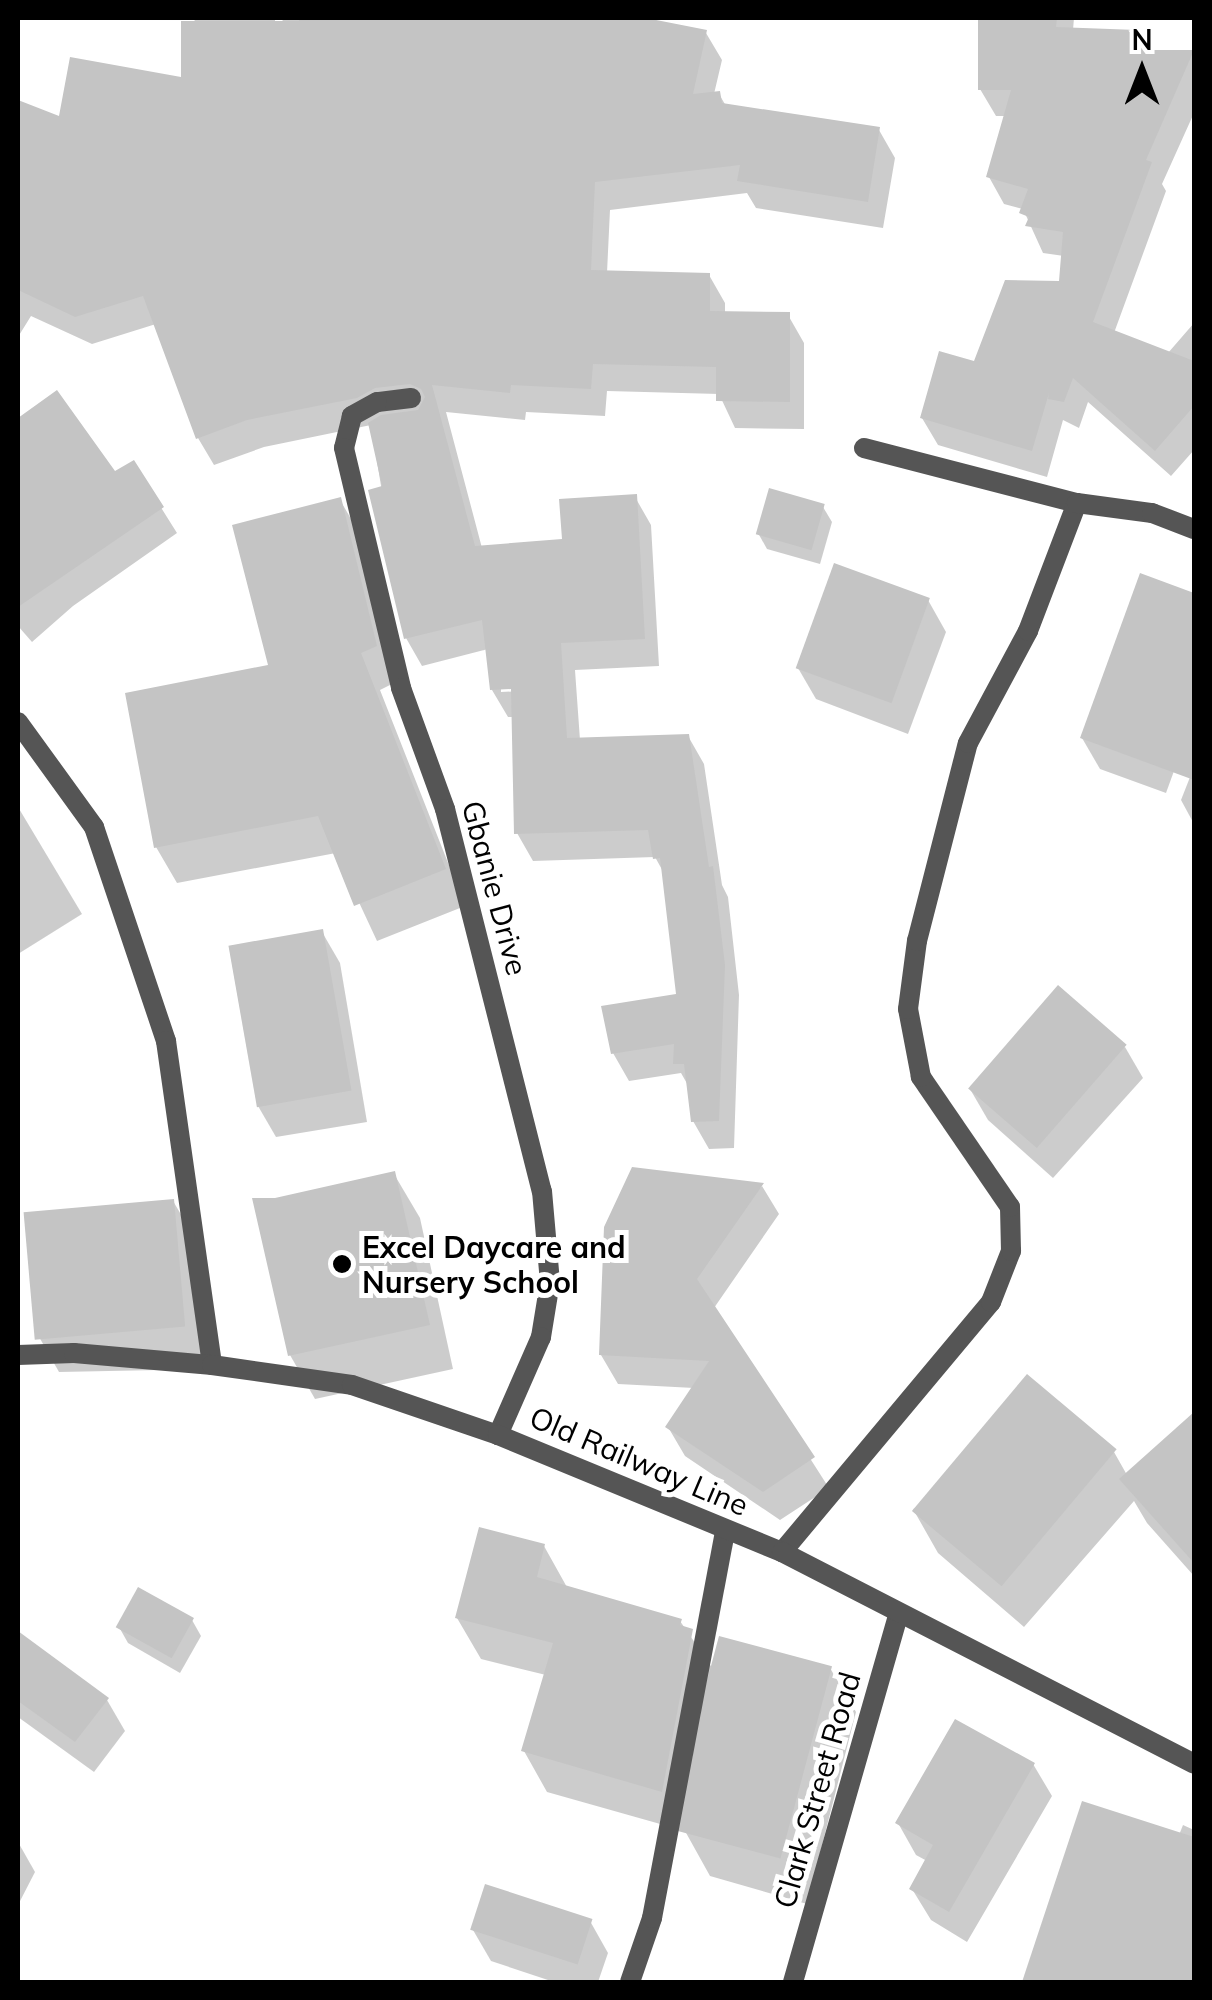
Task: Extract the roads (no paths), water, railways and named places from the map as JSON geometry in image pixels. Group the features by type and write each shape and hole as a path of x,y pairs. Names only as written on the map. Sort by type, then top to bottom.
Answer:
{"street":[{"name":"Gbanie Drive","path":"412,398 377,402 352,416 344,448 402,688 445,808 542,1190 550,1282 541,1337 498,1435"},
{"path":"864,448 1078,504 1152,514 1194,529"},
{"path":"782,1552 991,1302 1011,1251 1010,1207 920,1078 908,1009 916,941 968,743 1028,631 1078,504"},
{"path":"18,722 94,827 166,1041 212,1366"},
{"name":"Old Railway Line","path":"18,1355 74,1353 352,1384 580,1466 725,1531 782,1552 1194,1764"},
{"path":"630,1982 652,1918 725,1531"},
{"name":"Clark Street Road","path":"793,1982 898,1615"}],"place":[{"name":"Excel Daycare and Nursery School","path":"342,1264"}]}
